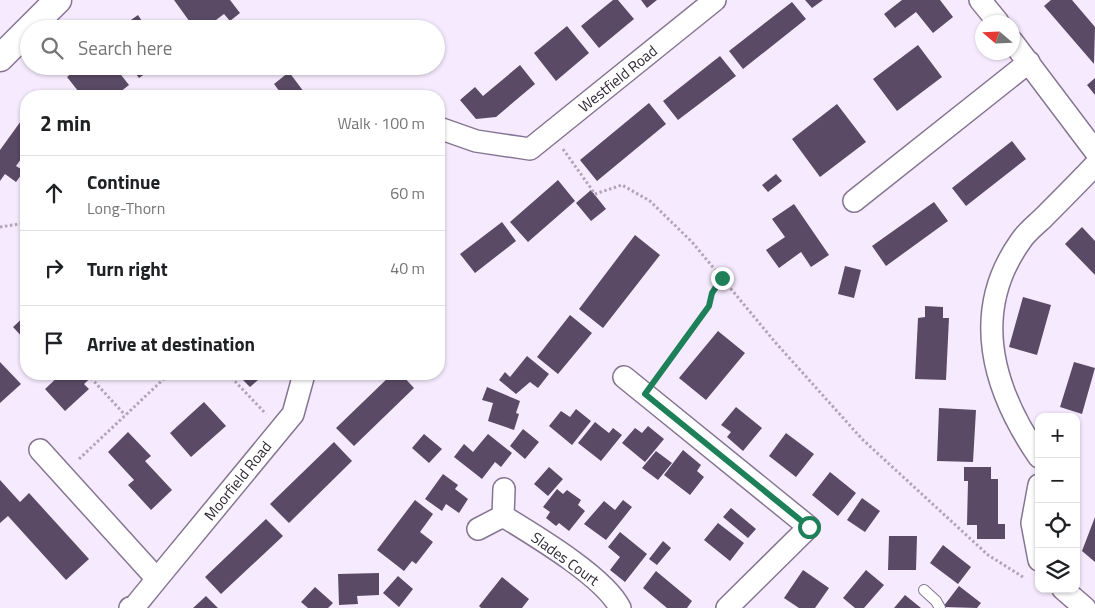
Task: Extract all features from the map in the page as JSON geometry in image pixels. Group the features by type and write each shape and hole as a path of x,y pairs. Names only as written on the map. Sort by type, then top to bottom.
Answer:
{"street":[{"path":"38,20 58,0"},
{"name":"Westfield Road","path":"445,130 476,141 530,150 715,0"},
{"path":"980,0 992,15"},
{"path":"0,58 20,38"},
{"path":"1020,51 1095,151"},
{"path":"854,201 1029,62"},
{"path":"1035,451 1020,430 998,376 990,338 992,306 1005,266 1021,240 1095,165"},
{"path":"624,377 809,527 727,608"},
{"name":"Moorfield Road","path":"130,608 135,606 158,579 293,414 302,380"},
{"path":"40,450 158,579"},
{"path":"478,529 503,516 504,489"},
{"path":"1036,503 1032,523 1037,548"},
{"name":"Slades Court","path":"503,516 555,548 615,596 620,608"},
{"path":"1067,593 1085,608"}],"lane":[{"path":"924,590 936,600 940,608"}],"path":[{"path":"550,133 595,194 622,185 650,201 692,242 862,439 988,555 1028,580"},
{"path":"0,227 20,224"},
{"path":"645,394 709,306 712,293 722,278"},
{"path":"93,380 125,415"},
{"path":"62,474 163,380"},
{"path":"234,380 281,429"}],"building":[{"path":"174,0 230,0 240,13 231,20 224,14 216,20 188,20"},
{"path":"613,0 618,0 634,19 599,48 581,26"},
{"path":"641,0 657,0 647,8"},
{"path":"805,0 823,0 812,8"},
{"path":"902,0 940,0 953,17 933,33 916,12 895,28 884,14"},
{"path":"1051,0 1072,0 1095,27 1094,64 1044,6"},
{"path":"792,2 806,19 743,69 729,51"},
{"path":"138,15 141,20 131,20"},
{"path":"567,26 589,53 556,81 534,53"},
{"path":"918,45 942,77 897,111 873,79"},
{"path":"720,56 736,76 678,120 663,101"},
{"path":"520,65 535,84 496,117 476,119 460,100 475,87 483,96"},
{"path":"69,75 121,75 129,85 123,90 77,90 67,77"},
{"path":"285,75 291,75 302,90 278,90 274,84"},
{"path":"1095,78 1095,95 1087,85"},
{"path":"649,103 666,124 597,181 580,160"},
{"path":"837,104 866,142 820,177 792,139"},
{"path":"20,122 20,160 16,166 20,168 20,176 16,182 5,174 0,181 0,150"},
{"path":"1012,141 1026,159 966,206 952,188"},
{"path":"776,174 782,181 768,192 762,185"},
{"path":"558,180 575,201 528,242 510,222"},
{"path":"591,190 606,209 591,221 576,203"},
{"path":"934,202 948,221 886,266 872,246"},
{"path":"794,204 829,255 811,267 801,252 779,268 766,250 785,237 772,219"},
{"path":"502,222 516,241 475,273 460,254"},
{"path":"1082,227 1095,241 1095,275 1065,244"},
{"path":"635,235 660,255 603,328 579,309"},
{"path":"845,266 861,270 854,298 838,294"},
{"path":"1023,297 1051,305 1037,355 1009,347"},
{"path":"925,306 943,307 943,318 949,318 946,380 915,379 918,318 925,317"},
{"path":"570,315 592,333 558,374 537,357"},
{"path":"20,321 20,335 13,327"},
{"path":"718,331 745,353 706,400 679,378"},
{"path":"527,356 549,374 538,388 530,382 516,394 499,380 505,372 510,377"},
{"path":"0,362 21,384 0,403"},
{"path":"1074,362 1095,368 1082,414 1060,407"},
{"path":"55,380 88,380 84,384 89,389 65,411 45,389"},
{"path":"243,380 258,380 250,387"},
{"path":"386,380 407,380 414,388 354,446 336,428"},
{"path":"487,387 520,401 516,413 519,414 514,430 488,421 493,403 482,400"},
{"path":"204,402 226,426 191,457 170,433"},
{"path":"736,407 762,428 743,451 727,437 731,432 721,425"},
{"path":"939,408 976,410 973,462 937,461"},
{"path":"576,409 591,421 572,445 549,426 561,411 570,417"},
{"path":"595,422 609,433 613,428 622,435 601,461 578,443"},
{"path":"648,426 664,439 645,462 622,443 635,428 642,433"},
{"path":"523,429 539,442 525,459 510,446"},
{"path":"128,432 151,456 145,461 172,490 151,510 128,485 134,480 108,452"},
{"path":"786,433 814,454 796,477 769,456"},
{"path":"424,434 442,449 429,463 412,448"},
{"path":"488,434 512,453 501,467 495,462 482,479 454,457 464,444 473,452"},
{"path":"334,442 352,461 289,523 270,504"},
{"path":"683,450 701,465 697,471 704,477 690,495 664,475"},
{"path":"656,451 672,463 658,480 642,468"},
{"path":"549,467 563,479 548,496 534,484"},
{"path":"964,467 991,467 991,479 998,479 998,524 1005,524 1005,539 977,539 977,525 967,525 968,481 964,481"},
{"path":"830,472 856,493 838,516 812,495"},
{"path":"443,474 458,485 455,489 468,499 459,513 446,504 442,511 425,499"},
{"path":"0,480 20,502 29,493 89,559 66,580 8,516 0,523"},
{"path":"557,489 563,494 567,490 581,500 578,505 585,511 569,531 559,523 556,526 546,518 550,512 543,507"},
{"path":"862,498 880,511 865,532 847,520"},
{"path":"415,500 433,514 420,532 433,542 416,564 412,561 404,571 377,550"},
{"path":"623,500 632,507 606,540 584,524 604,501 615,510"},
{"path":"731,508 756,529 748,538 723,517"},
{"path":"1095,517 1095,562 1082,551"},
{"path":"266,519 283,536 221,594 205,577"},
{"path":"718,523 744,543 730,561 704,540"},
{"path":"620,532 647,554 625,582 610,570 620,557 608,547"},
{"path":"889,536 917,536 916,570 888,570"},
{"path":"663,541 671,548 657,565 649,559"},
{"path":"943,545 971,567 958,584 930,563"},
{"path":"803,570 829,588 815,608 799,608 784,598"},
{"path":"866,570 884,585 864,608 855,608 843,598"},
{"path":"656,571 692,601 687,608 667,608 643,588"},
{"path":"379,573 379,595 357,596 358,604 339,605 338,574"},
{"path":"398,576 413,589 399,607 383,593"},
{"path":"502,577 529,599 522,608 481,608 479,606"},
{"path":"959,586 981,603 977,608 943,607"},
{"path":"315,587 333,603 328,608 308,608 301,602"},
{"path":"905,595 921,608 894,608"},
{"path":"206,596 218,608 193,608"}],"route":[{"path":"722,278 712,293 709,306 645,394 809,527"}]}
